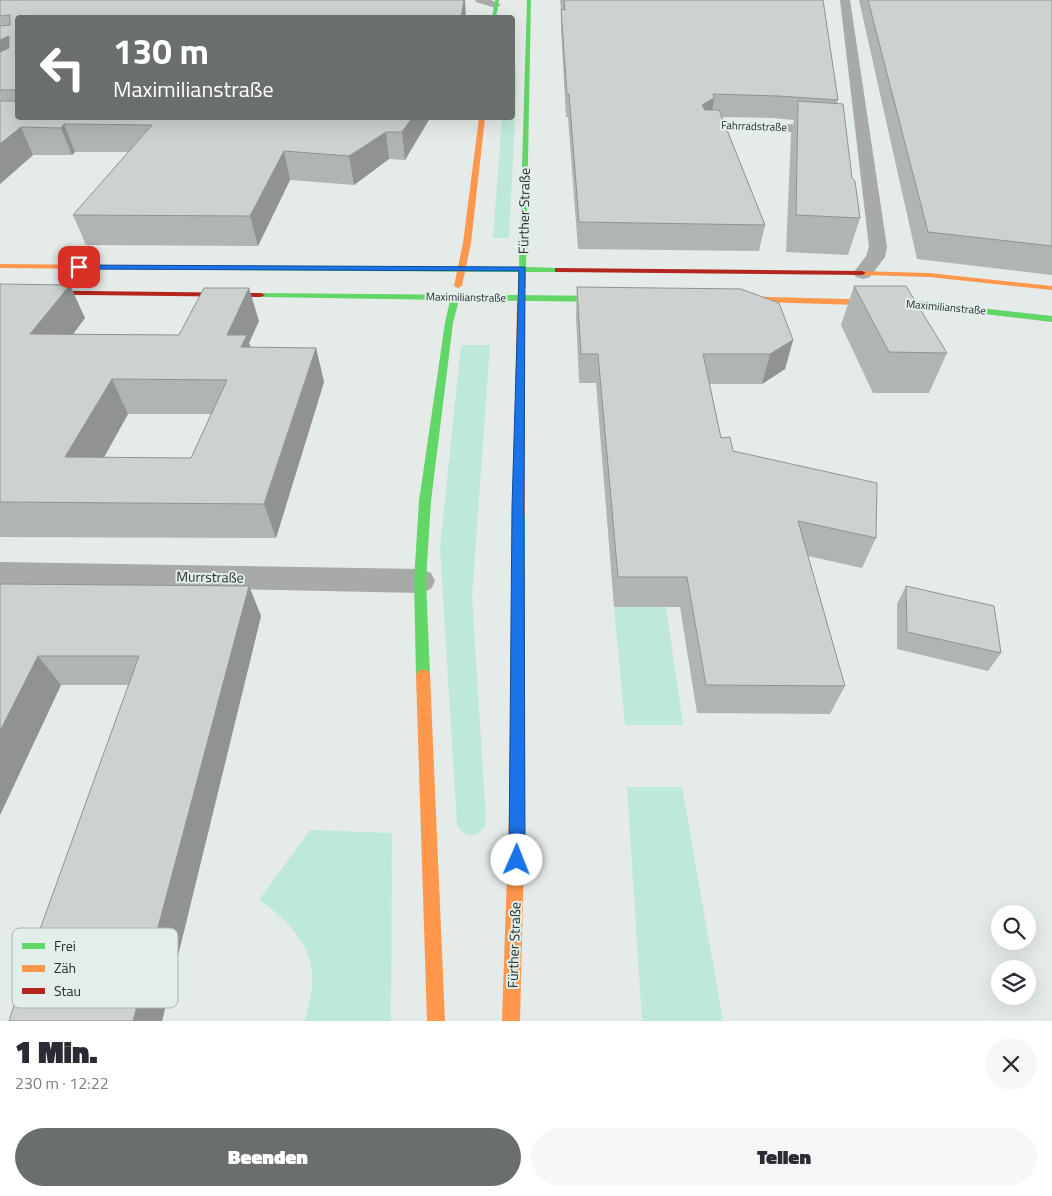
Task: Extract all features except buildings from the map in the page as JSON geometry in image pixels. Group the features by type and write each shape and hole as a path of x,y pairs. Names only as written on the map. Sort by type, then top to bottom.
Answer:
{"main road":[{"name":"Fürther Straße","path":"511,1021 517,860 517,635 521,298 529,0"},
{"path":"494,15 496,2"},
{"path":"436,1021 420,581 425,501 449,323 469,232 482,120"},
{"path":"0,266 462,268 863,273 929,275 1052,288"},
{"name":"Maximilianstraße","path":"0,292 623,299"},
{"name":"Maximilianstraße","path":"717,299 888,302 945,306 1052,319"}],"street":[{"path":"480,0 496,2"},
{"path":"845,0 877,240 877,252 863,273"},
{"name":"Fahrradstraße","path":"706,129 714,125 741,125 863,133"},
{"name":"Murrstraße","path":"0,573 420,581"}],"green space":[{"path":"515,62 517,81 509,238 493,238 502,120 515,120"},
{"path":"461,345 490,345 472,597 486,821 481,831 473,835 464,833 457,825 440,548"},
{"path":"614,607 666,607 683,725 625,725"},
{"path":"627,787 682,787 723,1021 642,1021"},
{"path":"310,830 392,833 391,1021 305,1021 312,980 307,951 287,922 259,900"}],"traffic: fast":[{"path":"494,15 497,0"},
{"path":"522,287 529,0"},
{"path":"222,268 558,270"},
{"path":"261,295 613,299"},
{"path":"423,675 420,581 425,501 449,323 455,297"},
{"path":"920,304 1052,319"},
{"path":"517,814 519,516"}],"traffic: slow":[{"path":"458,286 467,243 482,120"},
{"path":"0,266 222,268"},
{"path":"862,273 929,275 1052,288"},
{"path":"519,516 521,298"},
{"path":"731,299 920,304"},
{"path":"423,675 436,1021"},
{"path":"511,1021 517,814"}],"traffic: jam":[{"path":"558,270 862,273"},
{"path":"0,292 261,295"}],"route":[{"path":"79,267 523,269 518,507 517,860"}]}
